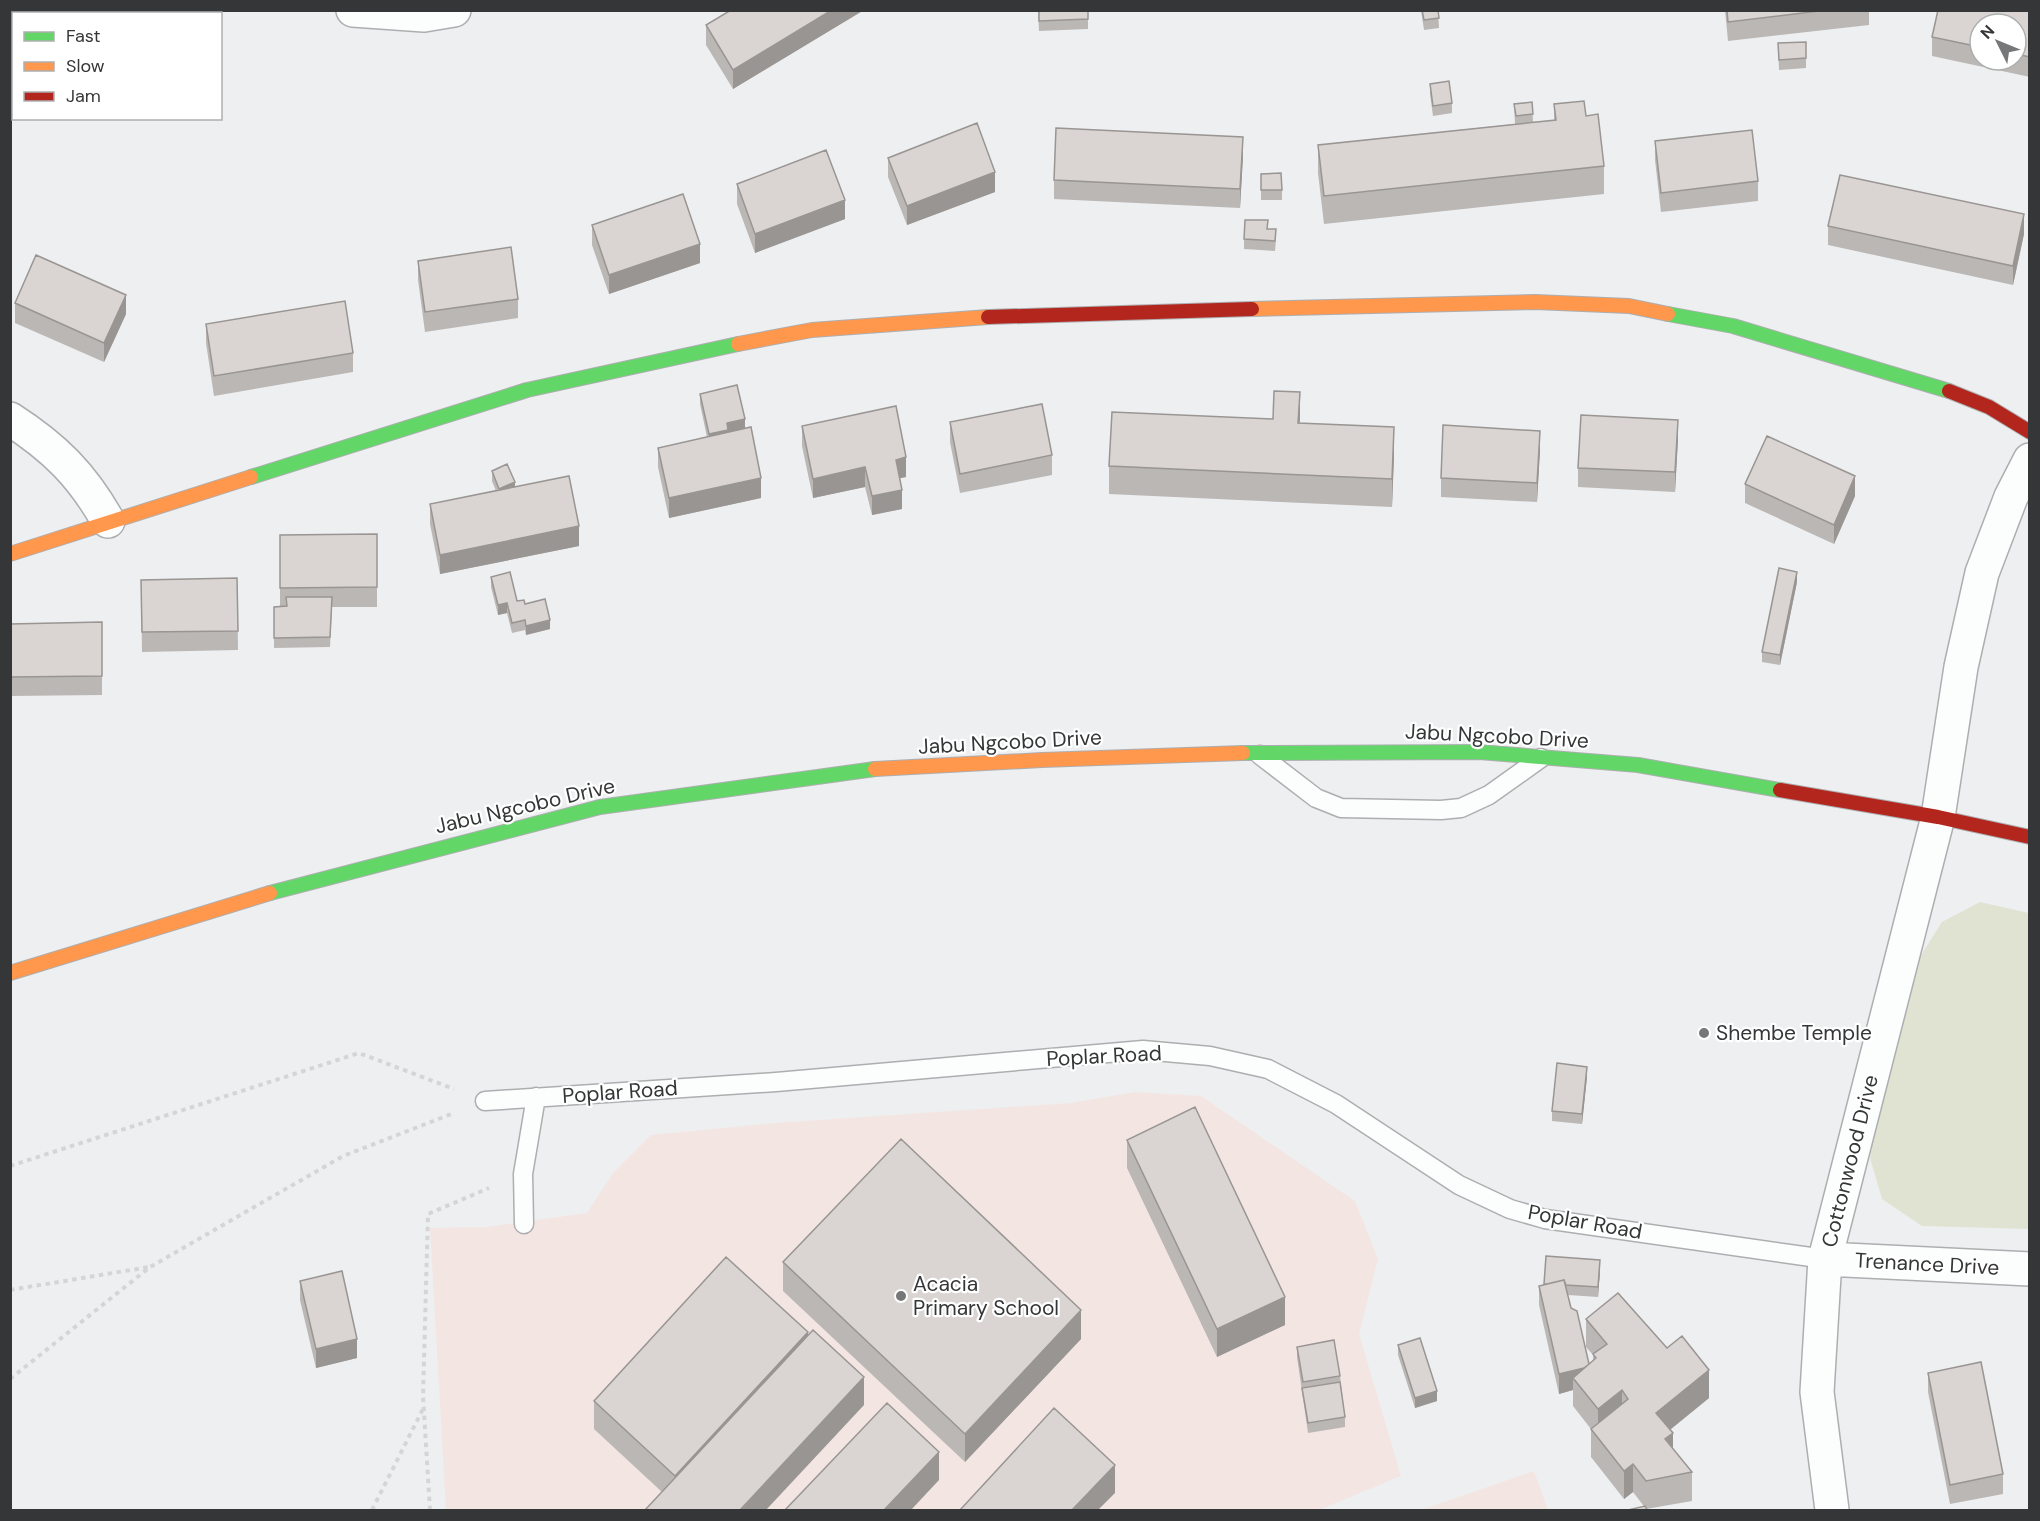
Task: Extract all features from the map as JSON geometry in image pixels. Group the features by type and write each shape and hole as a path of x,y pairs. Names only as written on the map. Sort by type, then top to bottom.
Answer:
{"street":[{"path":"353,10 424,15 454,10"},
{"path":"10,554 527,390 678,356 812,330 935,319 1535,302 1629,306 1732,326 1836,355 1956,393 1989,407 2030,432"},
{"path":"10,419 38,437 75,470 108,522"},
{"name":"Cottonwood Drive","path":"1832,1510 1816,1392 1825,1259 1938,817 1961,667 1982,573 2011,497 2030,460"},
{"name":"Jabu Ngcobo Drive","path":"10,973 313,880 600,807 863,770 1042,760 1257,753 1479,752 1638,765 1938,817 2030,837"},
{"name":"Trenance Drive","path":"1825,1259 2030,1269"}],"lane":[{"path":"1257,753 1316,798 1341,808 1440,810 1461,807 1489,795 1542,757"},
{"name":"Poplar Road","path":"485,1101 776,1082 1143,1050 1210,1056 1268,1069 1336,1104 1459,1185 1510,1209 1545,1219 1825,1259"},
{"path":"524,1224 523,1174 536,1097"}],"path":[{"path":"10,1166 360,1053 485,1101"},
{"path":"10,1379 150,1267 343,1156 485,1101"},
{"path":"430,1510 424,1407 429,1214 523,1174"},
{"path":"10,1290 150,1267"},
{"path":"372,1510 424,1407"}],"shaded area":[{"name":"Acacia Primary School","path":"1135,1092 1201,1096 1355,1201 1378,1259 1359,1334 1401,1476 1319,1510 446,1510 430,1228 486,1227 587,1213 613,1173 651,1135 774,1123 1071,1103"},
{"path":"1534,1471 1548,1510 1421,1510"}],"green space":[{"path":"1980,902 2029,913 2029,1229 1922,1226 1882,1199 1870,1158 1887,1058 1914,966 1942,922"}],"building":[{"path":"731,10 832,10 733,70 706,25"},
{"path":"1039,10 1088,10 1088,19 1039,21"},
{"path":"1422,10 1438,10 1439,18 1424,20"},
{"path":"1727,10 1827,10 1728,22"},
{"path":"1938,10 2030,10 2030,57 2028,57 2028,12 1968,12 1968,44 1932,37"},
{"path":"1806,42 1806,58 1779,60 1778,43"},
{"path":"1449,81 1452,103 1433,106 1430,84"},
{"path":"1584,101 1586,116 1598,114 1604,166 1324,196 1318,145 1556,120 1554,104"},
{"path":"1532,102 1533,114 1516,116 1514,104"},
{"path":"977,123 995,172 907,206 888,158"},
{"path":"1056,128 1243,137 1240,189 1054,180"},
{"path":"1752,130 1758,181 1661,193 1655,141"},
{"path":"826,150 845,200 755,234 737,184"},
{"path":"1281,173 1282,190 1261,190 1261,174"},
{"path":"1840,175 2024,214 2013,266 1828,226"},
{"path":"683,194 700,244 609,275 592,225"},
{"path":"1245,220 1268,220 1267,229 1276,229 1275,241 1244,239"},
{"path":"511,247 518,299 425,312 418,261"},
{"path":"36,255 126,295 104,343 15,303"},
{"path":"345,301 353,353 214,376 206,324"},
{"path":"737,385 745,419 727,423 728,430 709,434 700,394"},
{"path":"1274,391 1300,392 1298,423 1394,427 1392,479 1109,466 1112,412 1273,419"},
{"path":"1042,404 1052,455 960,474 950,422"},
{"path":"896,406 906,457 896,460 902,490 872,496 865,467 813,479 802,426"},
{"path":"1581,415 1678,420 1675,472 1578,468"},
{"path":"1443,425 1540,431 1537,483 1441,478"},
{"path":"751,427 761,478 669,498 658,448"},
{"path":"1767,436 1855,476 1834,525 1745,484"},
{"path":"507,464 515,482 499,489 492,471"},
{"path":"569,476 579,526 440,555 430,504"},
{"path":"377,534 377,587 280,588 280,535"},
{"path":"1779,568 1797,572 1780,655 1762,652"},
{"path":"510,572 517,601 524,600 525,604 545,599 550,620 526,626 525,620 512,623 507,603 498,605 491,577"},
{"path":"237,578 238,631 142,632 141,580"},
{"path":"286,597 332,597 330,637 274,638 274,607 287,606"},
{"path":"102,622 102,676 10,677 10,624"},
{"path":"1557,1063 1587,1067 1582,1114 1552,1111"},
{"path":"1195,1107 1285,1297 1217,1329 1127,1140"},
{"path":"901,1139 1081,1310 965,1434 783,1262"},
{"path":"1546,1256 1600,1260 1598,1287 1566,1285 1564,1280 1544,1284"},
{"path":"726,1257 808,1332 675,1476 594,1401"},
{"path":"342,1271 357,1339 316,1349 300,1281"},
{"path":"1564,1280 1571,1308 1577,1311 1589,1364 1584,1368 1559,1374 1539,1286"},
{"path":"1618,1293 1667,1348 1682,1336 1709,1370 1656,1413 1673,1433 1665,1439 1692,1472 1646,1481 1633,1464 1624,1471 1591,1429 1628,1399 1622,1390 1598,1409 1573,1378 1596,1358 1593,1354 1607,1344 1586,1319"},
{"path":"813,1330 864,1377 740,1510 645,1510"},
{"path":"1420,1338 1437,1391 1415,1398 1398,1345"},
{"path":"1334,1340 1340,1376 1303,1382 1297,1347"},
{"path":"1981,1362 2003,1474 1950,1485 1928,1373"},
{"path":"1340,1382 1345,1417 1308,1423 1302,1388"},
{"path":"887,1403 939,1452 884,1510 785,1510"},
{"path":"1054,1408 1115,1465 1072,1510 960,1510"},
{"path":"1645,1506 1647,1510 1628,1510"}],"traffic: fast":[{"path":"1668,314 1733,326 1949,391"},
{"path":"251,477 527,390 738,344"},
{"path":"1243,753 1479,752 1638,765 1780,790"},
{"path":"270,893 600,807 875,769"}],"traffic: slow":[{"path":"1252,309 1535,302 1629,306 1668,314"},
{"path":"738,344 812,330 988,317"},
{"path":"10,554 251,477"},
{"path":"875,769 1243,753"},
{"path":"10,973 270,893"}],"traffic: jam":[{"path":"988,317 1252,309"},
{"path":"1949,391 1989,407 2030,432"},
{"path":"1780,790 1938,817 2030,837"}],"place":[{"name":"Shembe Temple","path":"1704,1033"},
{"name":"Acacia Primary School","path":"901,1296"}]}
